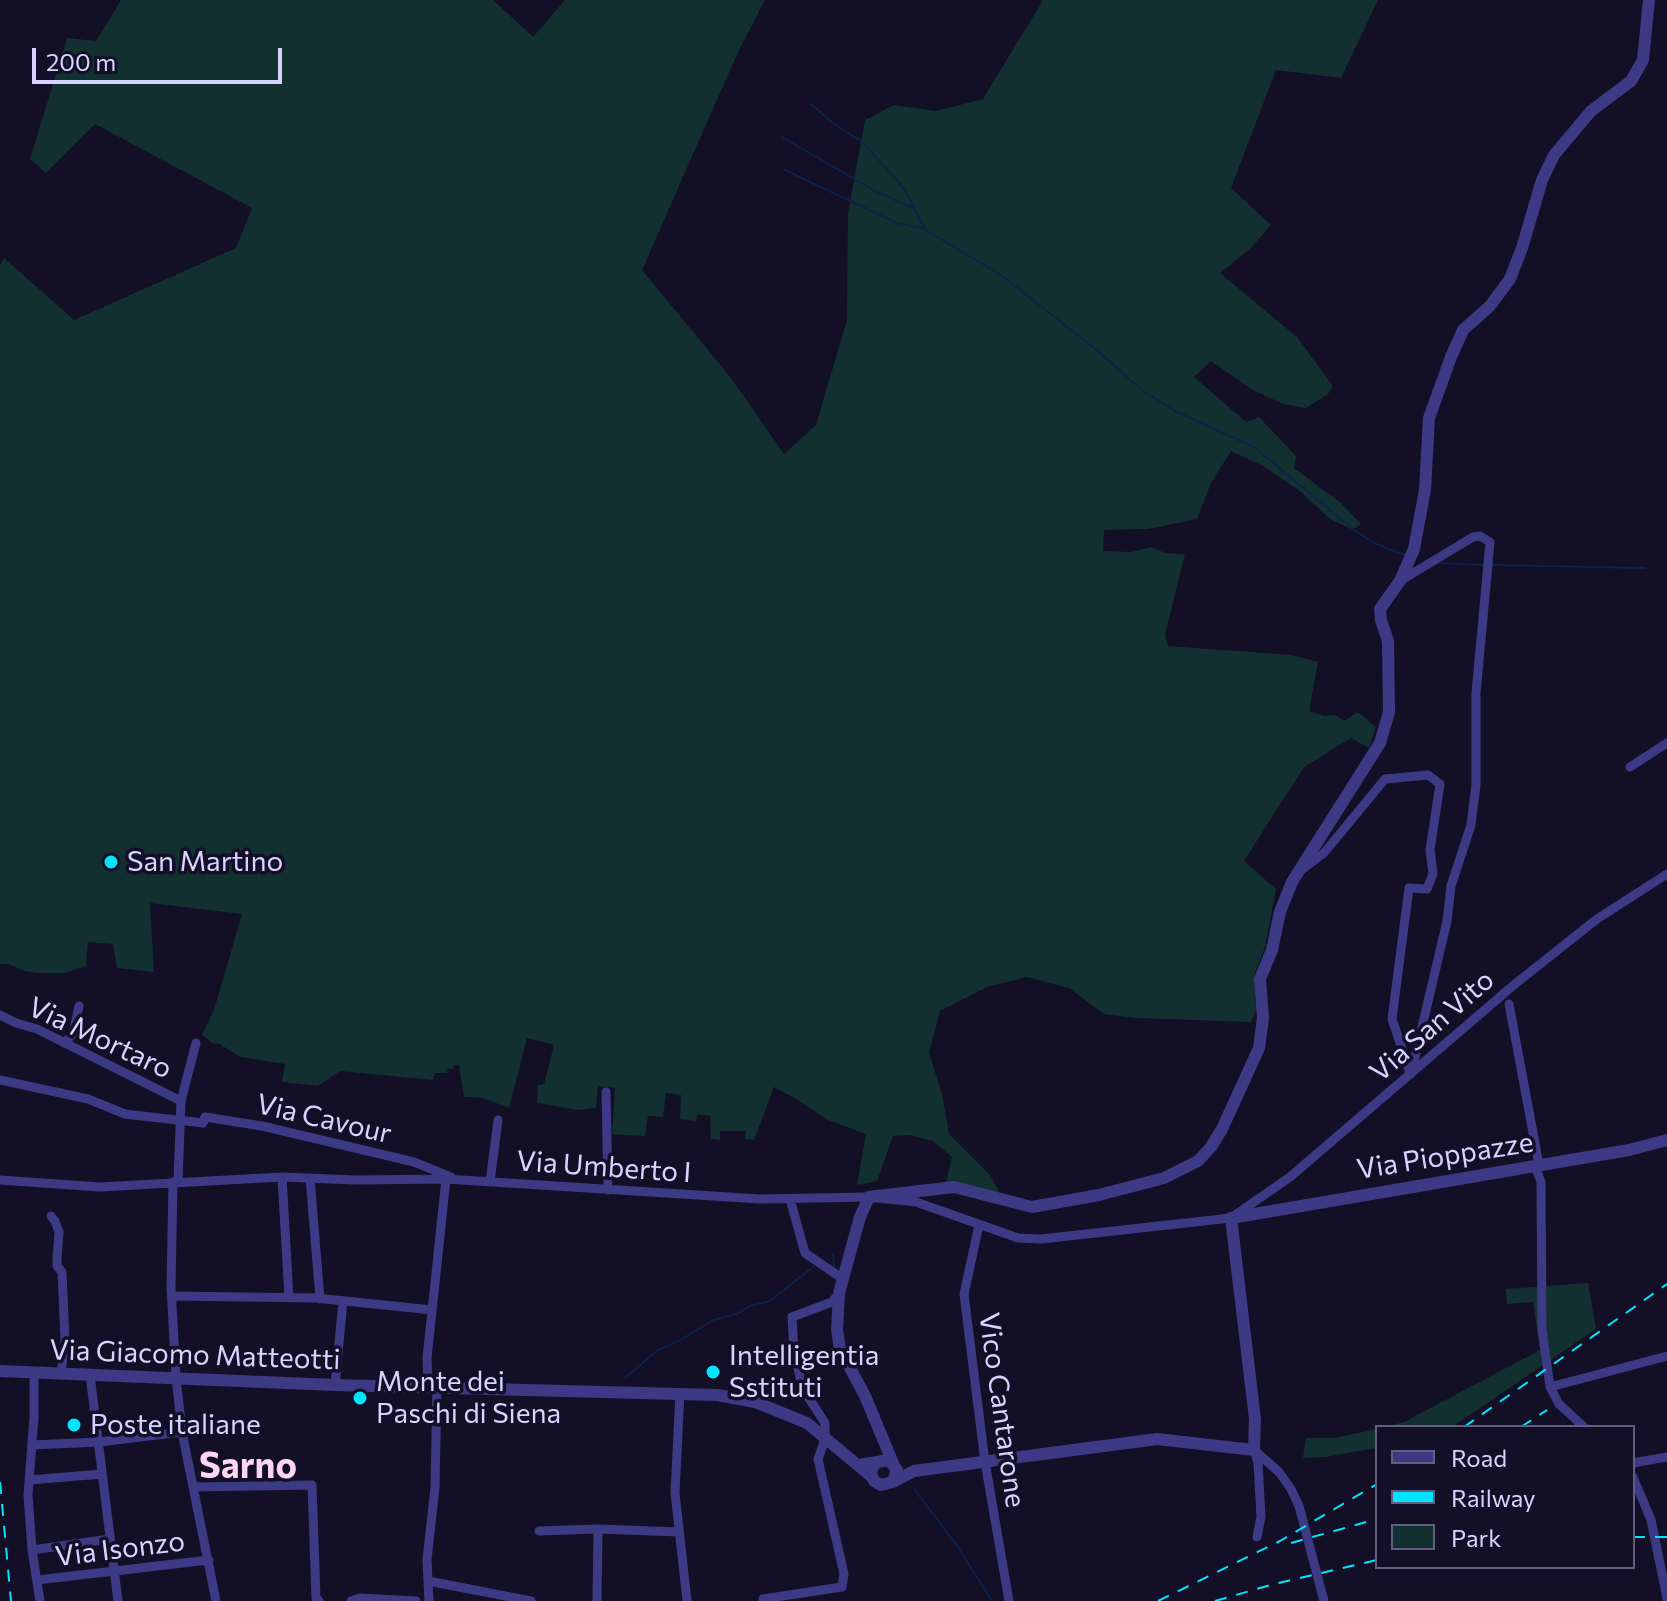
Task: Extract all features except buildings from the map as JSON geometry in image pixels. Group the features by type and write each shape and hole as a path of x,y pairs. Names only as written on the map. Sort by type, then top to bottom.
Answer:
{"street":[{"path":"893,1482 897,1474 888,1446 840,1349 837,1330 839,1293 860,1217 869,1197 954,1187 1032,1207 1099,1195 1164,1178 1198,1161 1211,1147 1259,1048 1263,1018 1260,979 1272,950 1280,912 1298,873 1380,743 1389,712 1388,641 1380,609 1400,581 1411,558 1425,490 1429,418 1457,343 1463,330 1490,306 1510,279 1542,180 1554,155 1591,111 1631,81 1643,60 1649,0"},
{"path":"1400,581 1473,537 1480,536 1490,542 1476,693 1476,785 1471,825 1451,886 1447,921 1411,1074"},
{"path":"1630,767 1667,743"},
{"path":"1298,873 1324,853 1385,779 1428,775 1440,784 1430,850 1433,874 1427,889 1409,888 1392,1019 1411,1074"},
{"name":"Via San Vito","path":"1231,1218 1290,1177 1515,984 1597,919 1667,874"},
{"path":"1509,1004 1541,1182 1542,1329 1550,1387 1559,1404 1582,1425"},
{"path":"64,1043 73,1034 79,1006"},
{"name":"Via Mortaro","path":"0,1015 37,1029 181,1101"},
{"path":"196,1043 179,1119 172,1296 182,1432 216,1601"},
{"name":"Via Cavour","path":"0,1080 88,1099 125,1114 203,1123 205,1117 262,1126 414,1162 459,1180"},
{"path":"606,1092 608,1190"},
{"path":"490,1182 498,1120"},
{"name":"Via Pioppazze","path":"1231,1218 1629,1150 1667,1140"},
{"path":"282,1177 289,1298"},
{"name":"Via Umberto I","path":"0,1180 100,1187 282,1177 446,1179 760,1199 869,1197 916,1202 1018,1238 1041,1239 1231,1218"},
{"path":"310,1178 320,1299"},
{"path":"429,1601 427,1560 435,1488 432,1387 427,1358 446,1179"},
{"path":"790,1199 805,1253 843,1279"},
{"path":"51,1216 59,1232 57,1266 62,1272 65,1340 61,1374"},
{"path":"1231,1218 1255,1419 1254,1450 1258,1463 1261,1517 1257,1537"},
{"name":"Vico Cantarone","path":"979,1225 964,1294 985,1462 1009,1601"},
{"path":"763,1601 842,1587 844,1574 818,1459 825,1439 825,1423 803,1389 794,1353 792,1317 832,1302 839,1293"},
{"path":"172,1296 320,1299 432,1310"},
{"path":"335,1385 343,1301"},
{"path":"1550,1387 1667,1356"},
{"name":"Via Giacomo Matteotti","path":"0,1371 335,1385 717,1395 755,1402 807,1423 859,1465 874,1468"},
{"path":"34,1372 29,1480 32,1550 40,1601"},
{"path":"90,1375 118,1601"},
{"path":"680,1393 675,1493 687,1601"},
{"path":"32,1445 99,1442 182,1432"},
{"path":"874,1468 881,1485 914,1471 1157,1439 1254,1450 1279,1472 1299,1506 1324,1601"},
{"path":"874,1468 888,1446"},
{"path":"1635,1463 1667,1457"},
{"path":"874,1468 885,1459 914,1471"},
{"path":"29,1480 102,1474"},
{"path":"1635,1482 1651,1520 1667,1598"},
{"path":"193,1487 312,1485 316,1598 319,1601"},
{"path":"539,1531 598,1529 679,1532"},
{"path":"597,1601 598,1529"},
{"path":"32,1550 110,1539"},
{"name":"Via Isonzo","path":"37,1580 209,1560"},
{"path":"428,1581 531,1601"},
{"path":"351,1601 373,1598 416,1601"}],"green space":[{"path":"121,0 493,0 533,37 565,0 765,0 738,52 642,270 731,378 784,454 816,425 847,320 848,213 865,120 894,105 936,111 983,99 1043,0 1378,0 1341,78 1276,70 1231,188 1271,225 1250,249 1220,273 1297,337 1333,386 1328,394 1306,408 1283,404 1253,390 1211,361 1194,377 1246,422 1259,417 1296,456 1294,468 1341,503 1361,524 1353,530 1330,519 1301,492 1263,466 1231,451 1211,483 1197,519 1148,529 1104,530 1103,551 1131,552 1152,547 1165,553 1185,554 1165,635 1168,646 1291,655 1318,662 1309,711 1324,716 1335,715 1344,721 1358,712 1376,727 1369,748 1351,738 1304,767 1244,861 1276,889 1265,947 1254,976 1256,1010 1251,1022 1104,1014 1069,988 1026,977 987,987 940,1011 929,1053 942,1094 949,1134 990,1175 1000,1193 946,1183 952,1157 933,1141 910,1135 893,1136 877,1181 857,1185 866,1134 828,1120 774,1087 754,1140 745,1139 746,1131 720,1131 720,1140 711,1139 710,1116 697,1114 696,1121 680,1119 681,1095 666,1093 663,1117 648,1116 645,1136 612,1134 615,1088 598,1086 596,1108 577,1110 537,1103 538,1085 544,1084 554,1045 527,1038 509,1108 483,1098 464,1097 459,1065 448,1068 447,1073 435,1073 433,1080 340,1071 318,1086 282,1082 285,1064 240,1057 202,1035 214,1010 242,914 150,903 154,972 117,968 113,944 88,942 86,966 65,973 36,973 0,964 0,265 4,258 74,320 236,248 252,208 95,124 46,173 30,159 67,38 96,41"},
{"path":"1588,1283 1596,1329 1455,1425 1393,1425 1404,1422 1540,1350 1533,1302 1507,1304 1506,1289"},
{"path":"1375,1429 1375,1448 1303,1458 1306,1438 1335,1438"}],"waterway":[{"path":"811,104 861,141 899,182 914,206"},
{"path":"782,137 875,191 915,209 924,228"},
{"path":"785,170 897,223 924,229 1001,275 1098,351 1143,391 1177,412 1254,447 1354,530 1374,543 1405,555"},
{"path":"1438,563 1484,565"},
{"path":"1490,565 1645,568"},
{"path":"833,1255 834,1266"},
{"path":"626,1377 658,1350 713,1320 770,1301 814,1266"},
{"path":"914,1489 958,1547 992,1601"}],"railway":[{"path":"1467,1425 1667,1284"},
{"path":"1524,1425 1547,1410"},
{"path":"0,1482 11,1601"},
{"path":"1158,1601 1280,1541 1375,1485"},
{"path":"1291,1543 1375,1520"},
{"path":"1635,1537 1667,1537"},
{"path":"1215,1601 1375,1560"}],"place":[{"name":"San Martino","path":"111,862"},
{"name":"Intelligentia Sstituti","path":"713,1372"},
{"name":"Monte dei Paschi di Siena","path":"360,1398"},
{"name":"Poste italiane","path":"74,1425"}],"district":[{"name":"Sarno","path":"248,1466"}]}
